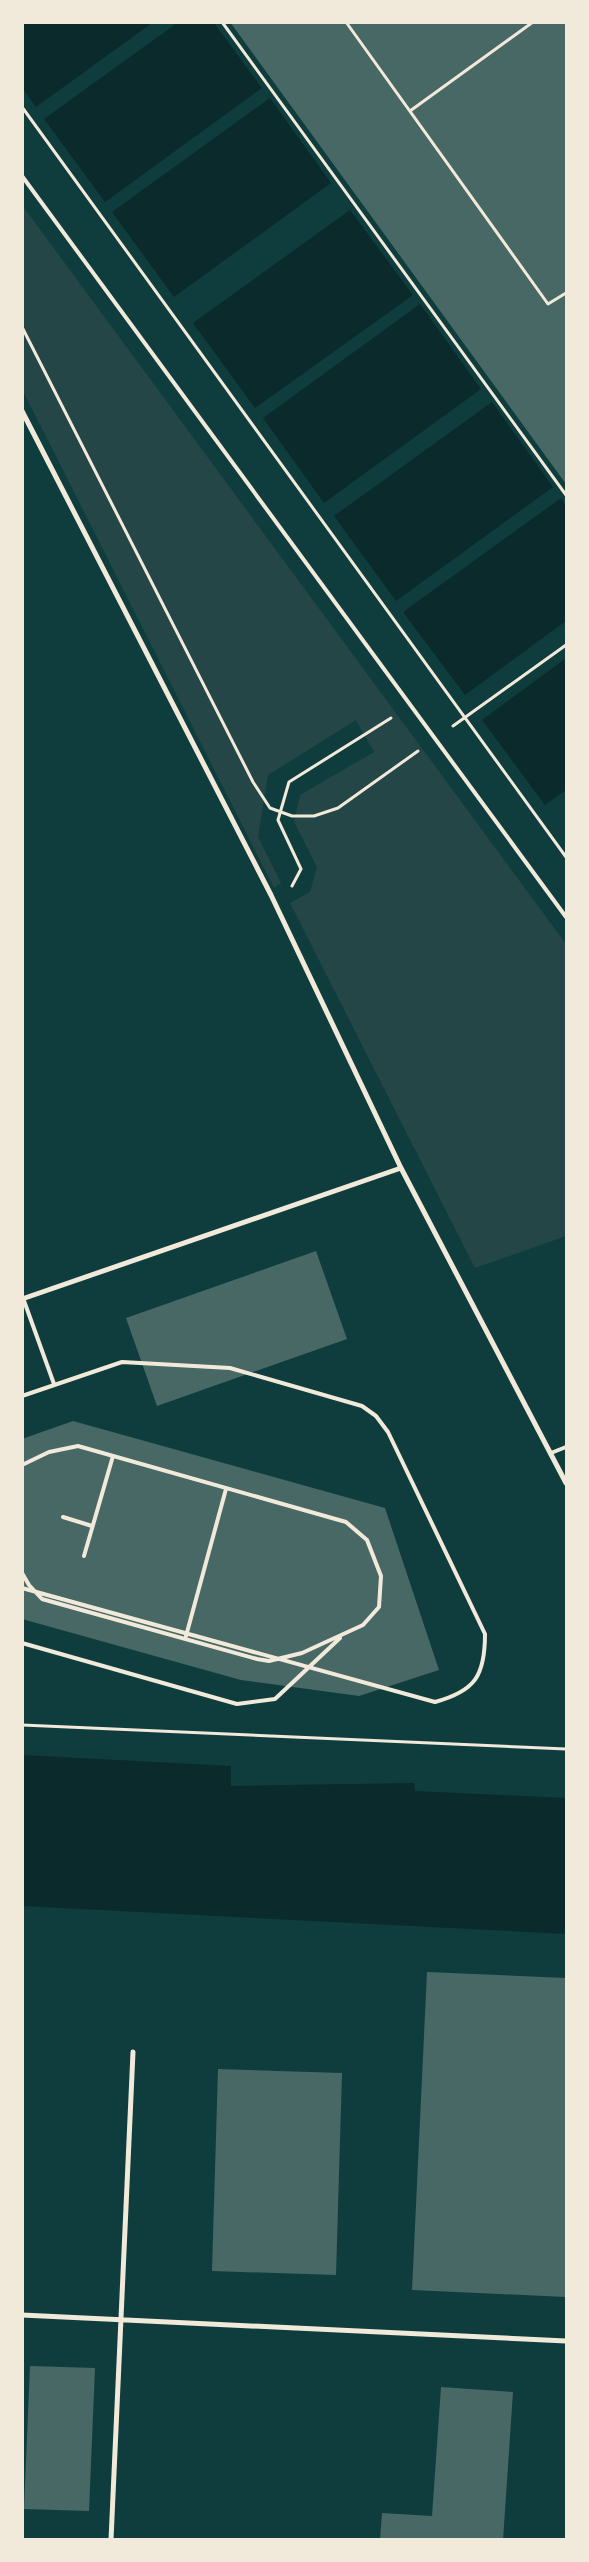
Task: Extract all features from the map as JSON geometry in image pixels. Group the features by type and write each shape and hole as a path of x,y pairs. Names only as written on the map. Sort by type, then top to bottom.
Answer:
{"street":[{"path":"22,411 271,895 401,1168 566,1483"},
{"path":"23,1299 401,1168"},
{"path":"111,2540 133,2052"},
{"path":"22,2315 566,2341"}],"lane":[{"path":"22,176 566,917"},
{"path":"23,1299 54,1384"},
{"path":"22,1396 122,1362 230,1368 362,1406 376,1416 388,1432 485,1634 485,1659 476,1680 455,1697 435,1702 22,1588"},
{"path":"22,1465 49,1452 78,1446 346,1522 367,1540 381,1576 379,1607 363,1625 302,1653 269,1661 185,1640 42,1598 29,1585 22,1573"},
{"path":"551,1453 566,1447"},
{"path":"84,1556 113,1456"},
{"path":"185,1640 226,1489"},
{"path":"63,1517 92,1526"},
{"path":"22,1643 237,1704 275,1698 343,1634"}],"path":[{"path":"222,22 566,495"},
{"path":"346,22 548,304 566,293"},
{"path":"410,111 533,22"},
{"path":"22,107 566,857"},
{"path":"22,327 253,782 270,808 292,816 314,816 338,808 422,748"},
{"path":"446,731 566,644"},
{"path":"301,869 278,820 289,782 364,733"},
{"path":"22,1725 566,1749"}],"shaded area":[{"path":"22,23 152,23 36,107 23,89"},
{"path":"177,23 214,23 262,88 105,202 44,119"},
{"path":"270,98 331,183 174,297 112,212"},
{"path":"22,205 566,944 566,1236 475,1268 290,903 310,892 317,867 294,822 300,795 374,752 356,720 268,775 258,837 281,883 274,888 23,391"},
{"path":"350,210 413,295 255,408 193,323"},
{"path":"420,304 481,389 324,503 263,418"},
{"path":"492,402 553,487 396,601 334,516"},
{"path":"561,498 566,506 566,621 465,695 403,612"},
{"path":"566,658 566,790 545,805 482,720"},
{"path":"23,1755 231,1766 231,1786 414,1783 415,1791 566,1798 566,1934 23,1906"}],"pier":[{"path":"566,621 566,624 466,697 463,697"},
{"path":"566,656 566,658 480,721 481,718"}],"building":[{"path":"230,22 566,22 566,484"},
{"path":"316,1251 347,1339 157,1406 126,1318"},
{"path":"73,1421 385,1508 439,1670 359,1696 241,1680 22,1619 22,1439"},
{"path":"427,1972 566,1978 566,2297 412,2290"},
{"path":"218,2069 342,2073 336,2275 212,2271"},
{"path":"30,2366 95,2368 89,2511 24,2509"},
{"path":"441,2387 513,2392 503,2540 380,2540 382,2513 432,2516"}]}
